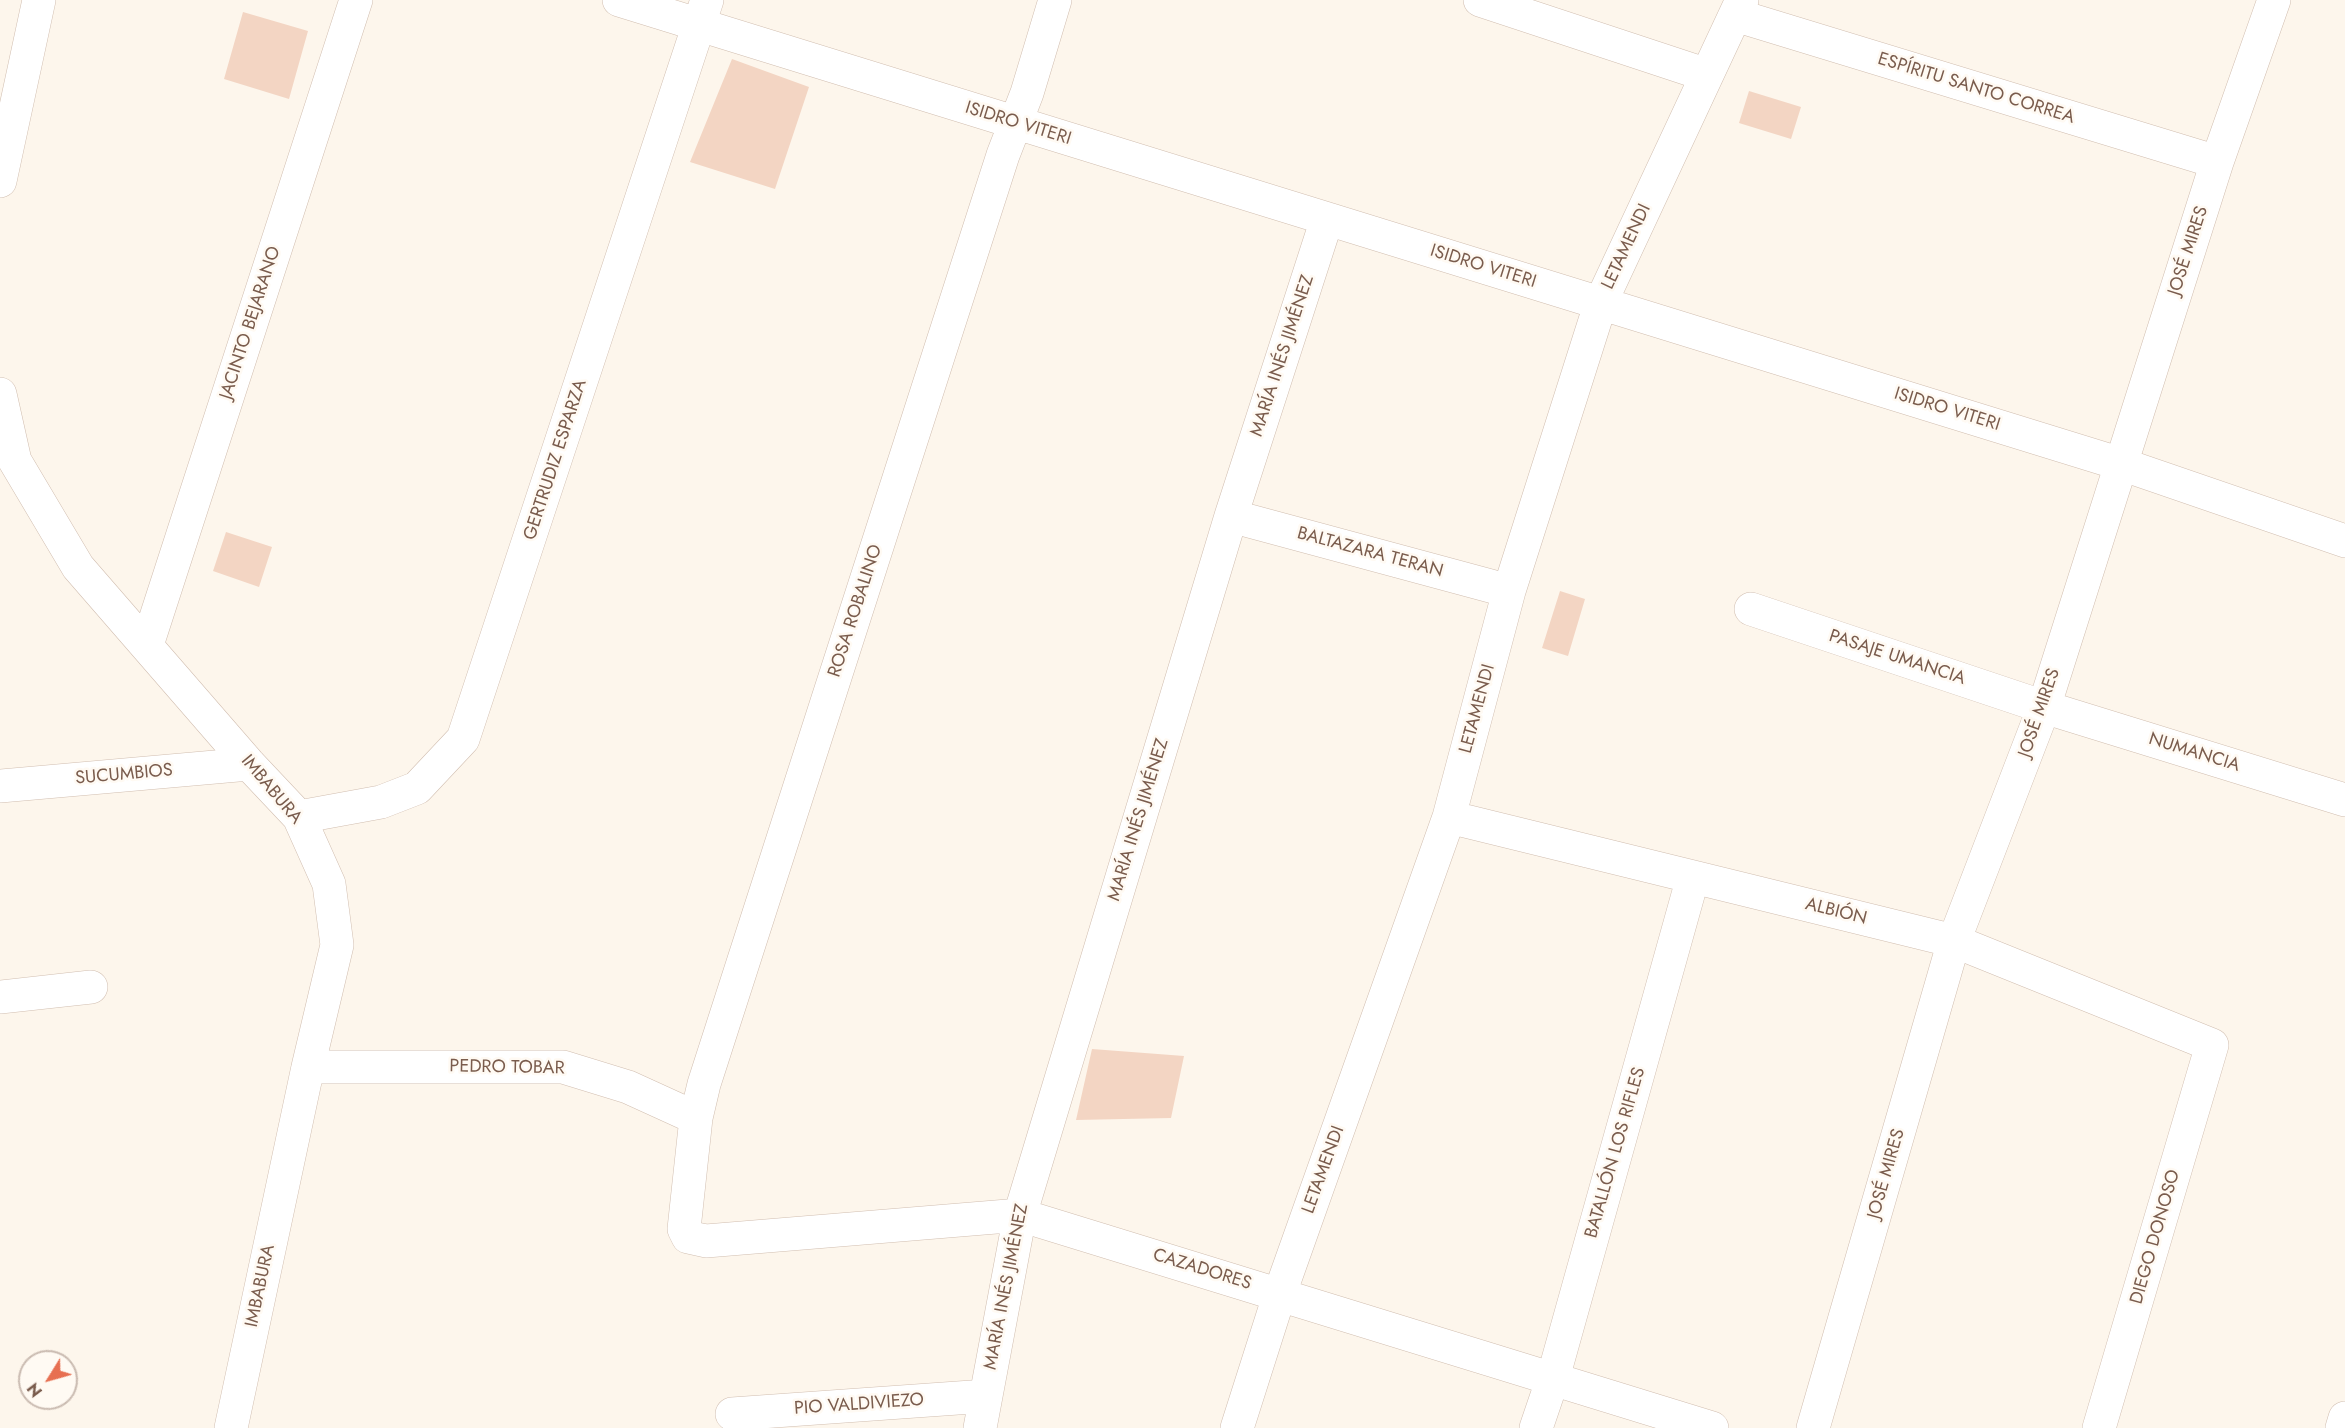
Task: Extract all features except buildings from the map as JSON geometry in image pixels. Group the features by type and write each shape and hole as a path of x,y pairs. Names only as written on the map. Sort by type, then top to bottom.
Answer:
{"street":[{"path":"0,181 39,0"},
{"name":"JACINTO BEJARANO","path":"147,645 356,0"},
{"name":"ISIDRO VITERI","path":"619,0 704,12 1015,123 2121,464 2345,541"},
{"name":"ROSA ROBALINO","path":"684,1229 696,1118 707,1073 1055,0"},
{"path":"1480,0 1707,75"},
{"name":"JOSÉ MIRES","path":"1813,1428 1954,941 2044,707 2217,162 2274,0"},
{"name":"LETAMENDI","path":"1237,1428 1280,1293 1449,817 1509,591 1601,302 1738,8"},
{"name":"ESPÍRITU SANTO CORREA","path":"1738,8 2217,162"},
{"name":"GERTRUDIZ ESPARZA","path":"299,817 381,802 417,788 463,739 704,12"},
{"name":"MARÍA INÉS JIMÉNEZ","path":"980,1428 1020,1215 1231,516 1327,219"},
{"name":"IMBABURA","path":"0,394 15,461 78,567 249,764 299,817 329,884 337,945 308,1067 231,1428"},
{"name":"BALTAZARA TERAN","path":"1231,516 1509,591"},
{"name":"PASAJE UMANCIA","path":"1751,609 2044,707"},
{"name":"NUMANCIA","path":"2044,707 2345,800"},
{"name":"SUCUMBIOS","path":"0,786 249,764"},
{"name":"ALBIÓN","path":"1449,817 1954,941 2212,1045"},
{"name":"BATALLÓN LOS RIFLES","path":"1536,1428 1553,1378 1693,877"},
{"path":"0,997 91,987"},
{"name":"DIEGO DONOSO","path":"2099,1428 2212,1045"},
{"name":"PEDRO TOBAR","path":"308,1067 563,1067 628,1087 696,1118"},
{"name":"CAZADORES","path":"684,1229 688,1237 706,1241 1020,1215 1280,1293 1712,1428"},
{"name":"PIO VALDIVIEZO","path":"732,1414 986,1396"},
{"path":"2342,1428 2345,1418"}]}
